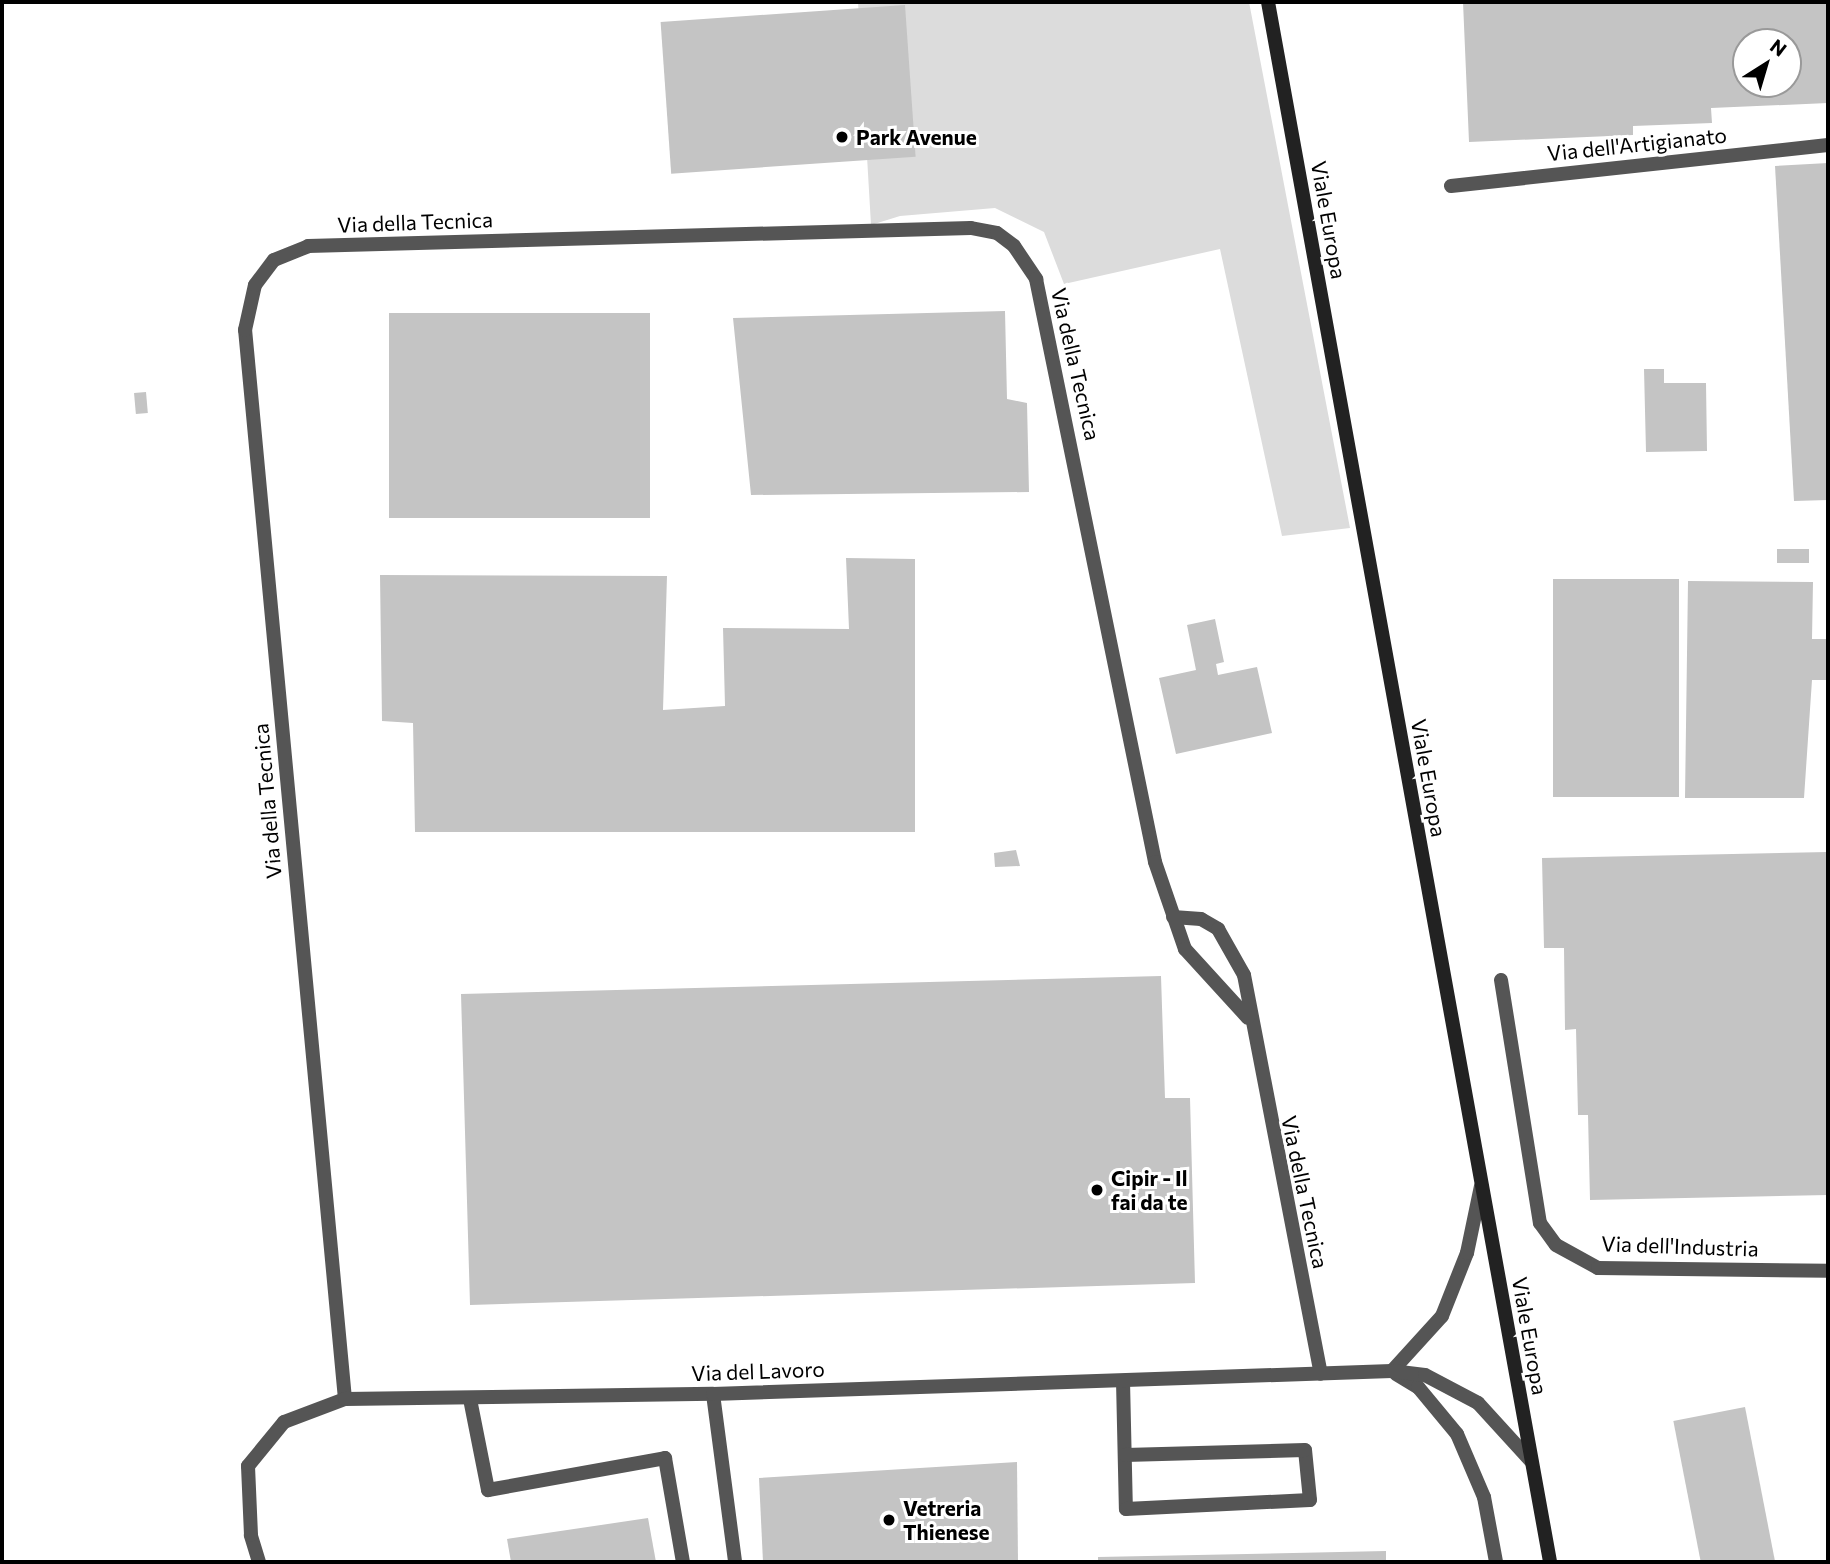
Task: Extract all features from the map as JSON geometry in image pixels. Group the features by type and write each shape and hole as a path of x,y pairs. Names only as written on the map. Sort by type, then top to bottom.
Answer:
{"main road":[{"name":"Viale Europa","path":"1268,2 1550,1562"}],"street":[{"name":"Via dell'Artigianato","path":"1451,186 1828,145"},
{"name":"Via della Tecnica","path":"345,1399 245,330 255,285 274,260 308,246 971,228 997,233 1014,246 1036,279 1077,468 1155,862 1185,950 1248,1018"},
{"name":"Via della Tecnica","path":"1173,917 1200,919 1218,929 1244,975 1248,1018 1321,1374"},
{"name":"Via dell'Industria","path":"1502,980 1540,1223 1556,1245 1598,1268 1828,1271"},
{"path":"1481,1186 1467,1253 1442,1316 1392,1371 1418,1387 1457,1434 1484,1497 1496,1562"},
{"name":"Via del Lavoro","path":"258,1562 251,1535 248,1466 284,1422 345,1399 713,1394 1392,1371 1425,1375 1478,1404 1531,1461"},
{"path":"1123,1381 1126,1509 1310,1500 1306,1450 1125,1455"},
{"path":"713,1394 735,1562"},
{"path":"470,1399 488,1490 665,1458 682,1562"}],"shaded area":[{"path":"858,2 1249,2 1350,528 1282,536 1220,249 1064,284 1044,232 995,208 900,216 871,225"}],"building":[{"path":"1463,2 1828,2 1828,103 1711,108 1712,123 1633,126 1633,135 1469,142"},
{"path":"905,5 916,157 671,174 661,22"},
{"path":"1828,163 1828,500 1794,501 1775,166"},
{"path":"1005,311 1007,399 1027,403 1029,492 751,495 733,318"},
{"path":"389,313 650,313 650,518 389,518"},
{"path":"1644,369 1664,369 1664,383 1706,383 1707,451 1646,452"},
{"path":"146,392 148,413 136,414 134,393"},
{"path":"1777,549 1809,549 1809,563 1777,563"},
{"path":"846,558 915,559 915,832 415,832 413,723 382,721 380,575 667,576 663,710 725,706 723,628 849,629"},
{"path":"1553,579 1679,579 1679,797 1553,797"},
{"path":"1688,581 1813,582 1812,639 1828,639 1828,680 1812,680 1804,798 1685,798"},
{"path":"1215,619 1224,662 1216,664 1218,675 1257,667 1272,733 1176,754 1159,678 1196,670 1187,625"},
{"path":"1016,850 1020,866 995,867 994,853"},
{"path":"1828,852 1828,1195 1590,1200 1588,1115 1578,1115 1576,1029 1565,1030 1564,948 1544,948 1542,858"},
{"path":"1161,976 1165,1098 1190,1098 1195,1283 470,1305 461,994"},
{"path":"1745,1407 1775,1562 1701,1562 1673,1421"},
{"name":"Vetreria Thienese","path":"1017,1462 1018,1562 763,1562 759,1478"},
{"path":"648,1518 656,1562 511,1562 507,1539"},
{"path":"1386,1551 1386,1562 1098,1562 1098,1557"}],"place":[{"name":"Park Avenue","path":"842,137"},
{"name":"Cipir - Il fai da te","path":"1097,1190"},
{"name":"Vetreria Thienese","path":"889,1520"}]}
